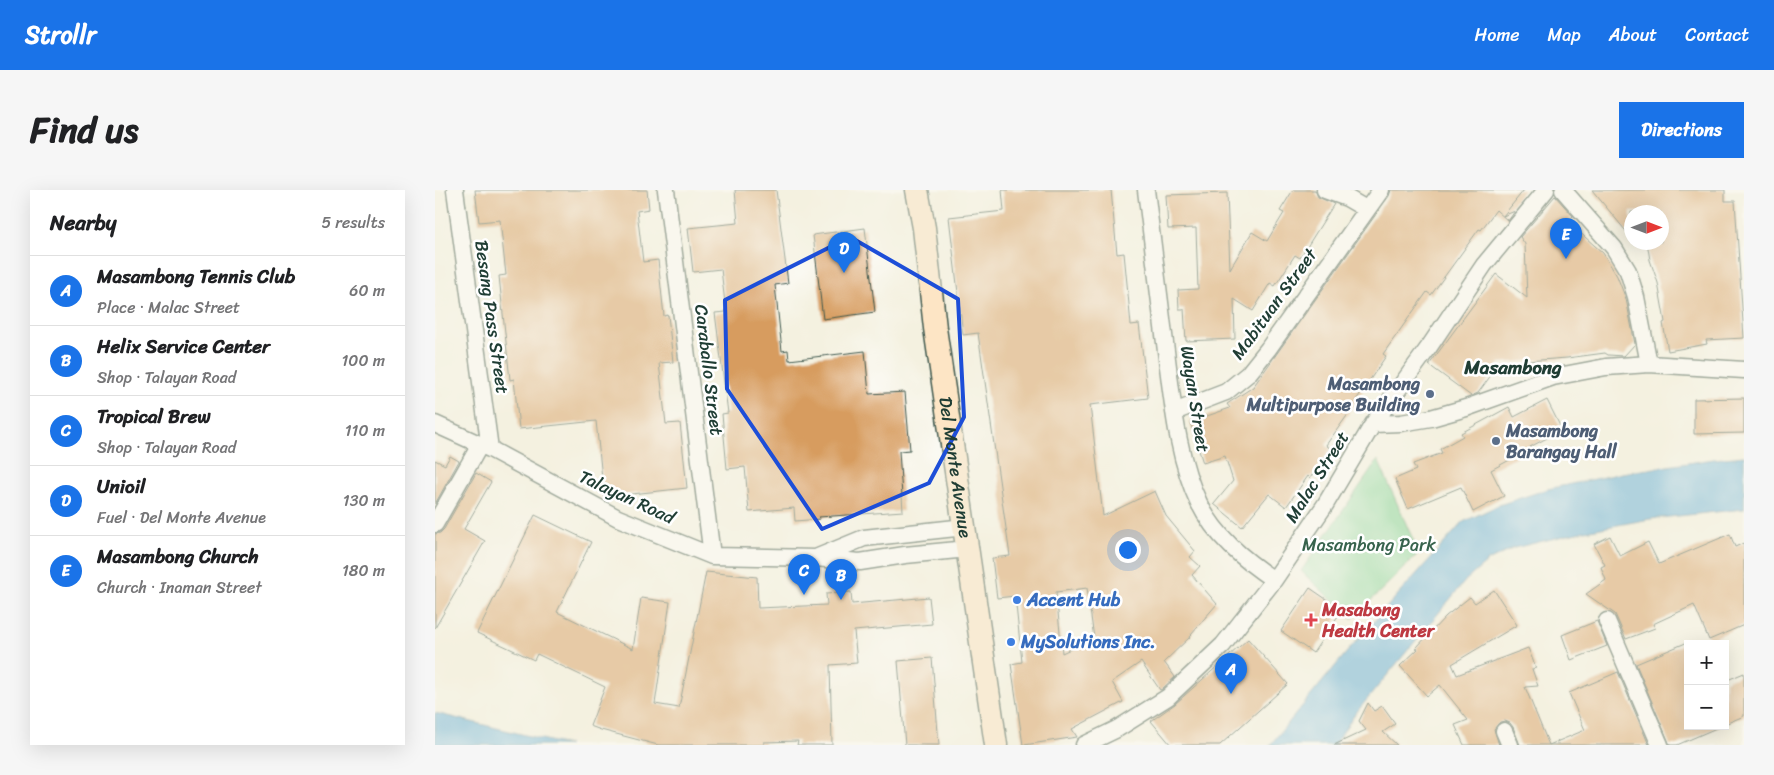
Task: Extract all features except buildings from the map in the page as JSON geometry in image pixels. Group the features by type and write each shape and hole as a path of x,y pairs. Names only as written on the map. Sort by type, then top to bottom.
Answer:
{"main road":[{"name":"Del Monte Avenue","path":"917,190 924,228 935,328 997,745"}],"street":[{"name":"Besang Pass Street","path":"455,190 485,447"},
{"name":"Caraballo Street","path":"666,190 712,556"},
{"name":"Wayan Street","path":"1146,190 1174,412 1186,468 1199,503 1220,536 1254,566 1275,580"},
{"path":"1325,190 1347,198 1366,209"},
{"name":"Mabituan Street","path":"1174,412 1226,392 1248,374 1268,349 1381,190"},
{"name":"Malac Street","path":"1084,745 1117,729 1168,697 1223,645 1275,580 1325,505 1373,424 1429,347 1484,266 1546,190"},
{"path":"1563,190 1613,248 1628,271 1636,297 1649,364"},
{"path":"1373,424 1401,423 1431,418 1466,408 1553,377 1606,367 1649,364 1744,370"},
{"name":"Talayan Road","path":"435,424 485,447 618,518 712,556 865,561 905,554 968,549"},
{"path":"435,524 485,447"},
{"name":"Talayan Road","path":"815,558 865,538 965,527"},
{"path":"1607,621 1660,745"}],"highlighted area":[{"path":"850,237 958,299 964,417 929,483 822,529 727,389 725,300"}],"green space":[{"name":"Masambong Park","path":"1378,460 1419,553 1352,619 1301,571"}],"water":[{"path":"1744,456 1744,509 1650,519 1585,531 1514,548 1488,561 1466,580 1355,714 1334,745 1270,745 1351,647 1463,522 1499,505 1548,489 1622,473"},
{"path":"435,713 558,743 569,745 435,745"}],"place":[{"name":"Masambong Church","path":"1566,259"},
{"name":"Unioil","path":"844,273"},
{"name":"Masambong Multipurpose Building","path":"1430,394"},
{"name":"Masambong Barangay Hall","path":"1496,441"},
{"name":"Tropical Brew","path":"804,595"},
{"name":"Helix Service Center","path":"841,600"},
{"name":"Accent Hub","path":"1017,600"},
{"name":"Masabong Health Center","path":"1311,620"},
{"name":"MySolutions Inc.","path":"1011,642"},
{"name":"Masambong Tennis Club","path":"1231,694"}],"district":[{"name":"Masambong","path":"1513,367"}]}
